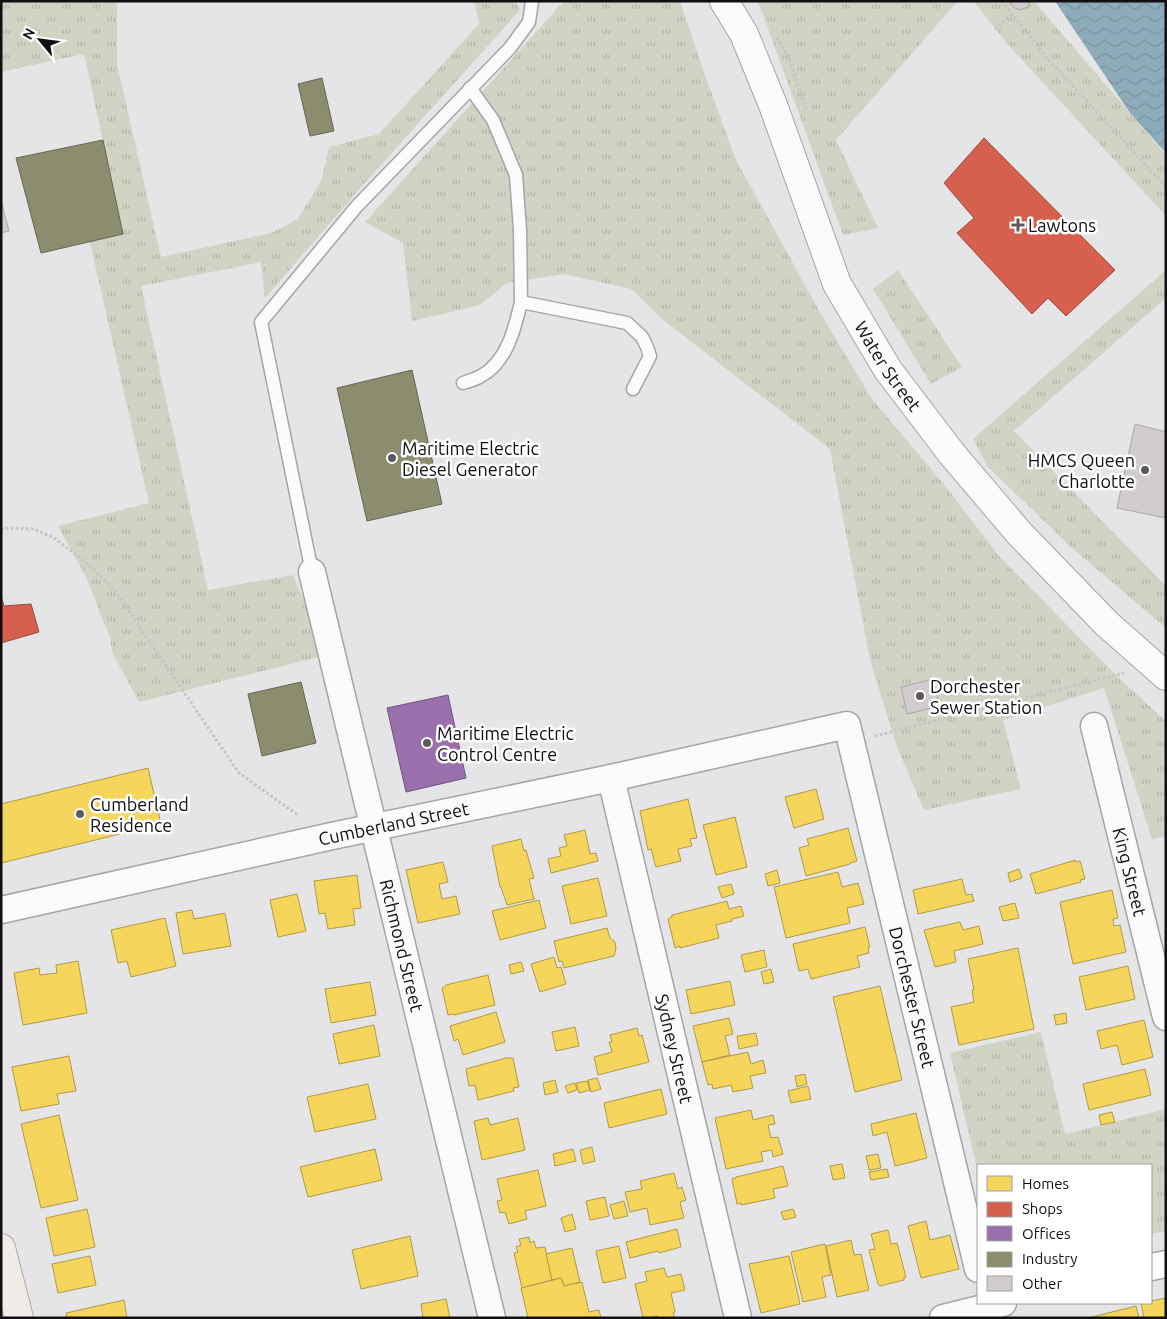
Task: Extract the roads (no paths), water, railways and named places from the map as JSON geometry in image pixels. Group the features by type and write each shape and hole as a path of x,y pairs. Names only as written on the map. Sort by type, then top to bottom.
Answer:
{"main road":[{"path":"1,1248 19,1318"}],"street":[{"name":"Water Street","path":"724,1 744,34 773,105 838,284 888,370 952,454 1019,533 1107,624 1162,674"},
{"name":"Richmond Street","path":"312,572 492,1318"},
{"name":"King Street","path":"1094,726 1166,1017"},
{"name":"Cumberland Street","path":"1,910 332,836 611,778 848,734"},
{"name":"Dorchester Street","path":"848,734 977,1265"},
{"name":"Sydney Street","path":"611,778 738,1318"},
{"path":"1152,1267 1166,1264"},
{"path":"943,1318 992,1307"}],"lane":[{"path":"312,572 261,322 357,206 510,48 529,22 532,1"},
{"path":"463,383 483,375 497,362 508,344 521,302 520,230 516,175 493,120 470,88"},
{"path":"521,302 627,323 642,337 650,356 633,389"}],"water":[{"path":"1055,1 1166,1 1166,153 1130,113"}],"place":[{"name":"Lawtons","path":"1018,225"},
{"name":"Maritime Electric Diesel Generator","path":"392,458"},
{"name":"HMCS Queen Charlotte","path":"1145,470"},
{"name":"Dorchester Sewer Station","path":"920,696"},
{"name":"Maritime Electric Control Centre","path":"427,743"},
{"name":"Cumberland Residence","path":"80,814"}]}
